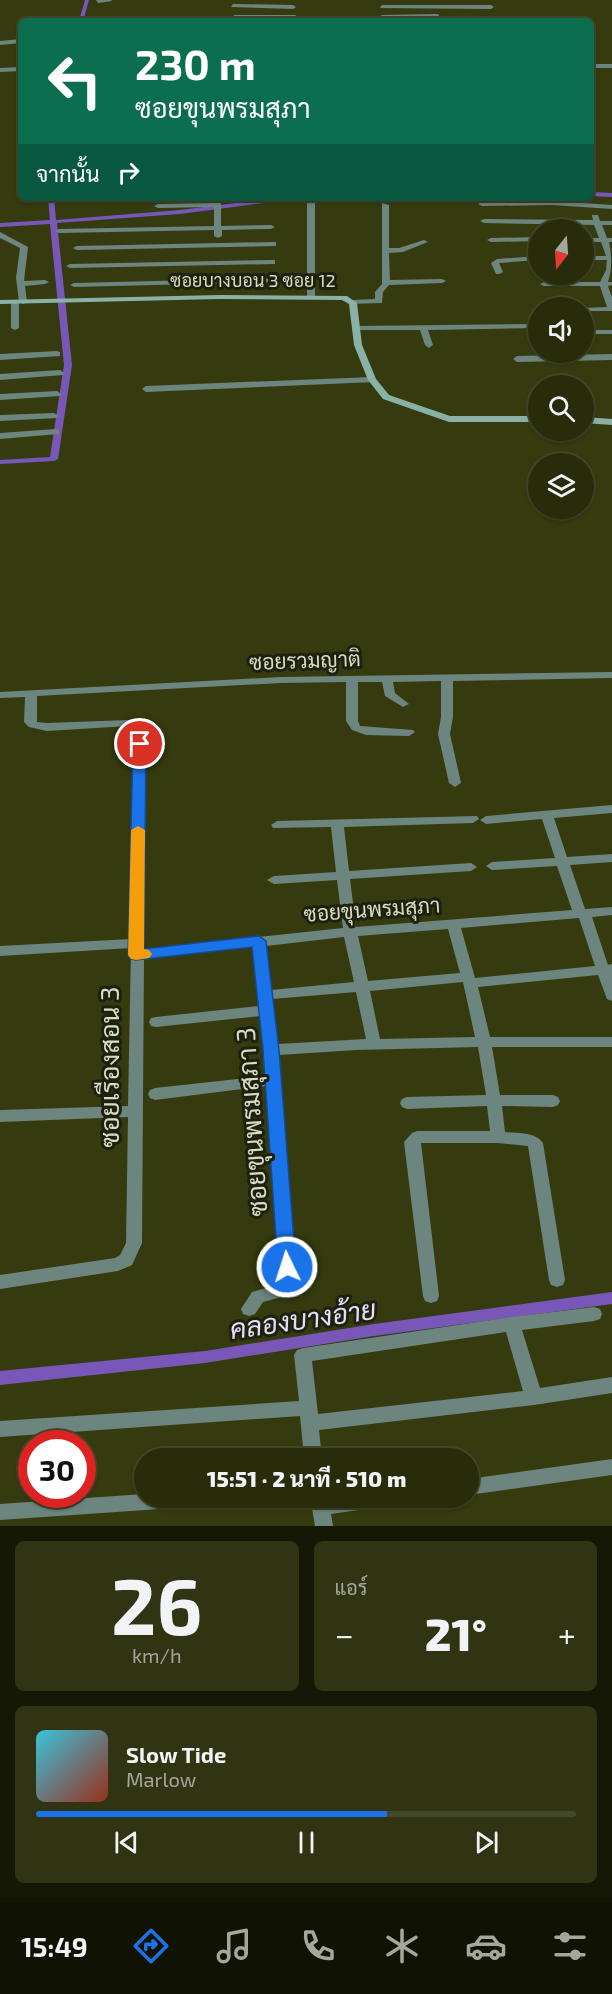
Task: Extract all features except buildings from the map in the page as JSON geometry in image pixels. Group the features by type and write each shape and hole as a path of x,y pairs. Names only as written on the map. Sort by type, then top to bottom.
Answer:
{"street":[{"path":"98,1 109,1"},
{"path":"234,18 231,3 293,7"},
{"path":"382,7 436,4 491,7"},
{"path":"264,18 295,17"},
{"path":"382,17 410,18"},
{"path":"0,43 18,41"},
{"path":"594,66 612,66"},
{"path":"0,70 18,69"},
{"path":"311,201 311,296"},
{"path":"584,203 608,240 611,258 607,284 612,308 594,309"},
{"path":"482,204 584,203 612,207"},
{"path":"352,302 379,301 379,292 384,286 385,205"},
{"path":"158,206 217,206 220,297"},
{"path":"484,221 612,224"},
{"path":"59,231 271,227"},
{"path":"142,229 143,283"},
{"path":"0,234 24,247 15,328"},
{"path":"491,240 528,239"},
{"path":"385,251 400,250 424,242"},
{"path":"77,248 119,243 142,247 273,244"},
{"path":"594,258 611,258"},
{"path":"499,272 495,263 497,261 528,259"},
{"path":"70,266 272,262"},
{"path":"74,285 273,280"},
{"path":"384,286 442,281"},
{"path":"21,284 45,282"},
{"path":"384,286 428,289"},
{"name":"ซอยบางบอน 3 ซอย 12","path":"0,302 220,297 344,298 352,302 358,345 372,380 386,397 449,419 528,419"},
{"path":"356,328 528,326"},
{"path":"423,327 429,345"},
{"path":"594,332 612,332"},
{"path":"0,357 57,354"},
{"path":"517,359 612,357"},
{"path":"0,377 60,374"},
{"path":"146,389 372,380"},
{"path":"0,396 57,394"},
{"path":"0,418 54,416"},
{"path":"594,421 612,422"},
{"path":"0,436 56,432"},
{"name":"ซอยรวมญาติ","path":"0,695 281,680 612,675"},
{"path":"447,677 447,717 444,735 455,783"},
{"path":"352,678 352,721 356,728 366,731 409,732"},
{"path":"387,678 389,694 403,704"},
{"path":"31,694 30,722 33,726 128,723"},
{"name":"ซอยเรืองสอน 3","path":"0,1282 118,1264 126,1260 134,1243 140,744"},
{"path":"277,825 479,820 612,809"},
{"path":"547,815 582,914 608,969 612,996"},
{"path":"337,824 350,932 374,1043"},
{"path":"492,866 612,858"},
{"path":"274,880 471,867"},
{"name":"ซอยขุนพรมสุภา","path":"0,951 136,949 259,941 612,911"},
{"path":"454,925 484,1041 495,1100 498,1137"},
{"name":"ซอยขุนพรมสุภา 3","path":"249,1309 258,1297 287,1289 274,1080 259,941"},
{"path":"156,1022 363,987 608,969"},
{"path":"271,1050 374,1043 612,1042"},
{"path":"155,1094 274,1080"},
{"path":"407,1103 553,1101"},
{"path":"0,1116 135,1111"},
{"path":"431,1296 412,1142 417,1137 498,1137 528,1139 535,1143 557,1280"},
{"path":"312,1448 303,1354 594,1314"},
{"path":"512,1324 534,1396"},
{"path":"0,1429 309,1415 534,1396 612,1385"},
{"path":"479,1485 612,1467"},
{"path":"0,1512 134,1503"},
{"path":"321,1508 324,1526"}],"waterway":[{"path":"82,18 87,0"},
{"path":"594,194 612,195"},
{"path":"51,201 53,222"},
{"path":"53,222 180,212 269,201"},
{"path":"0,225 53,222"},
{"path":"0,462 54,459 68,365 53,222"},
{"name":"คลองบางอ้าย","path":"0,1378 205,1357 374,1330 612,1298"}],"slow traffic":[{"path":"138,830 136,955 144,954"}],"route":[{"path":"140,744 136,955 259,941 271,1050 287,1267"}]}
